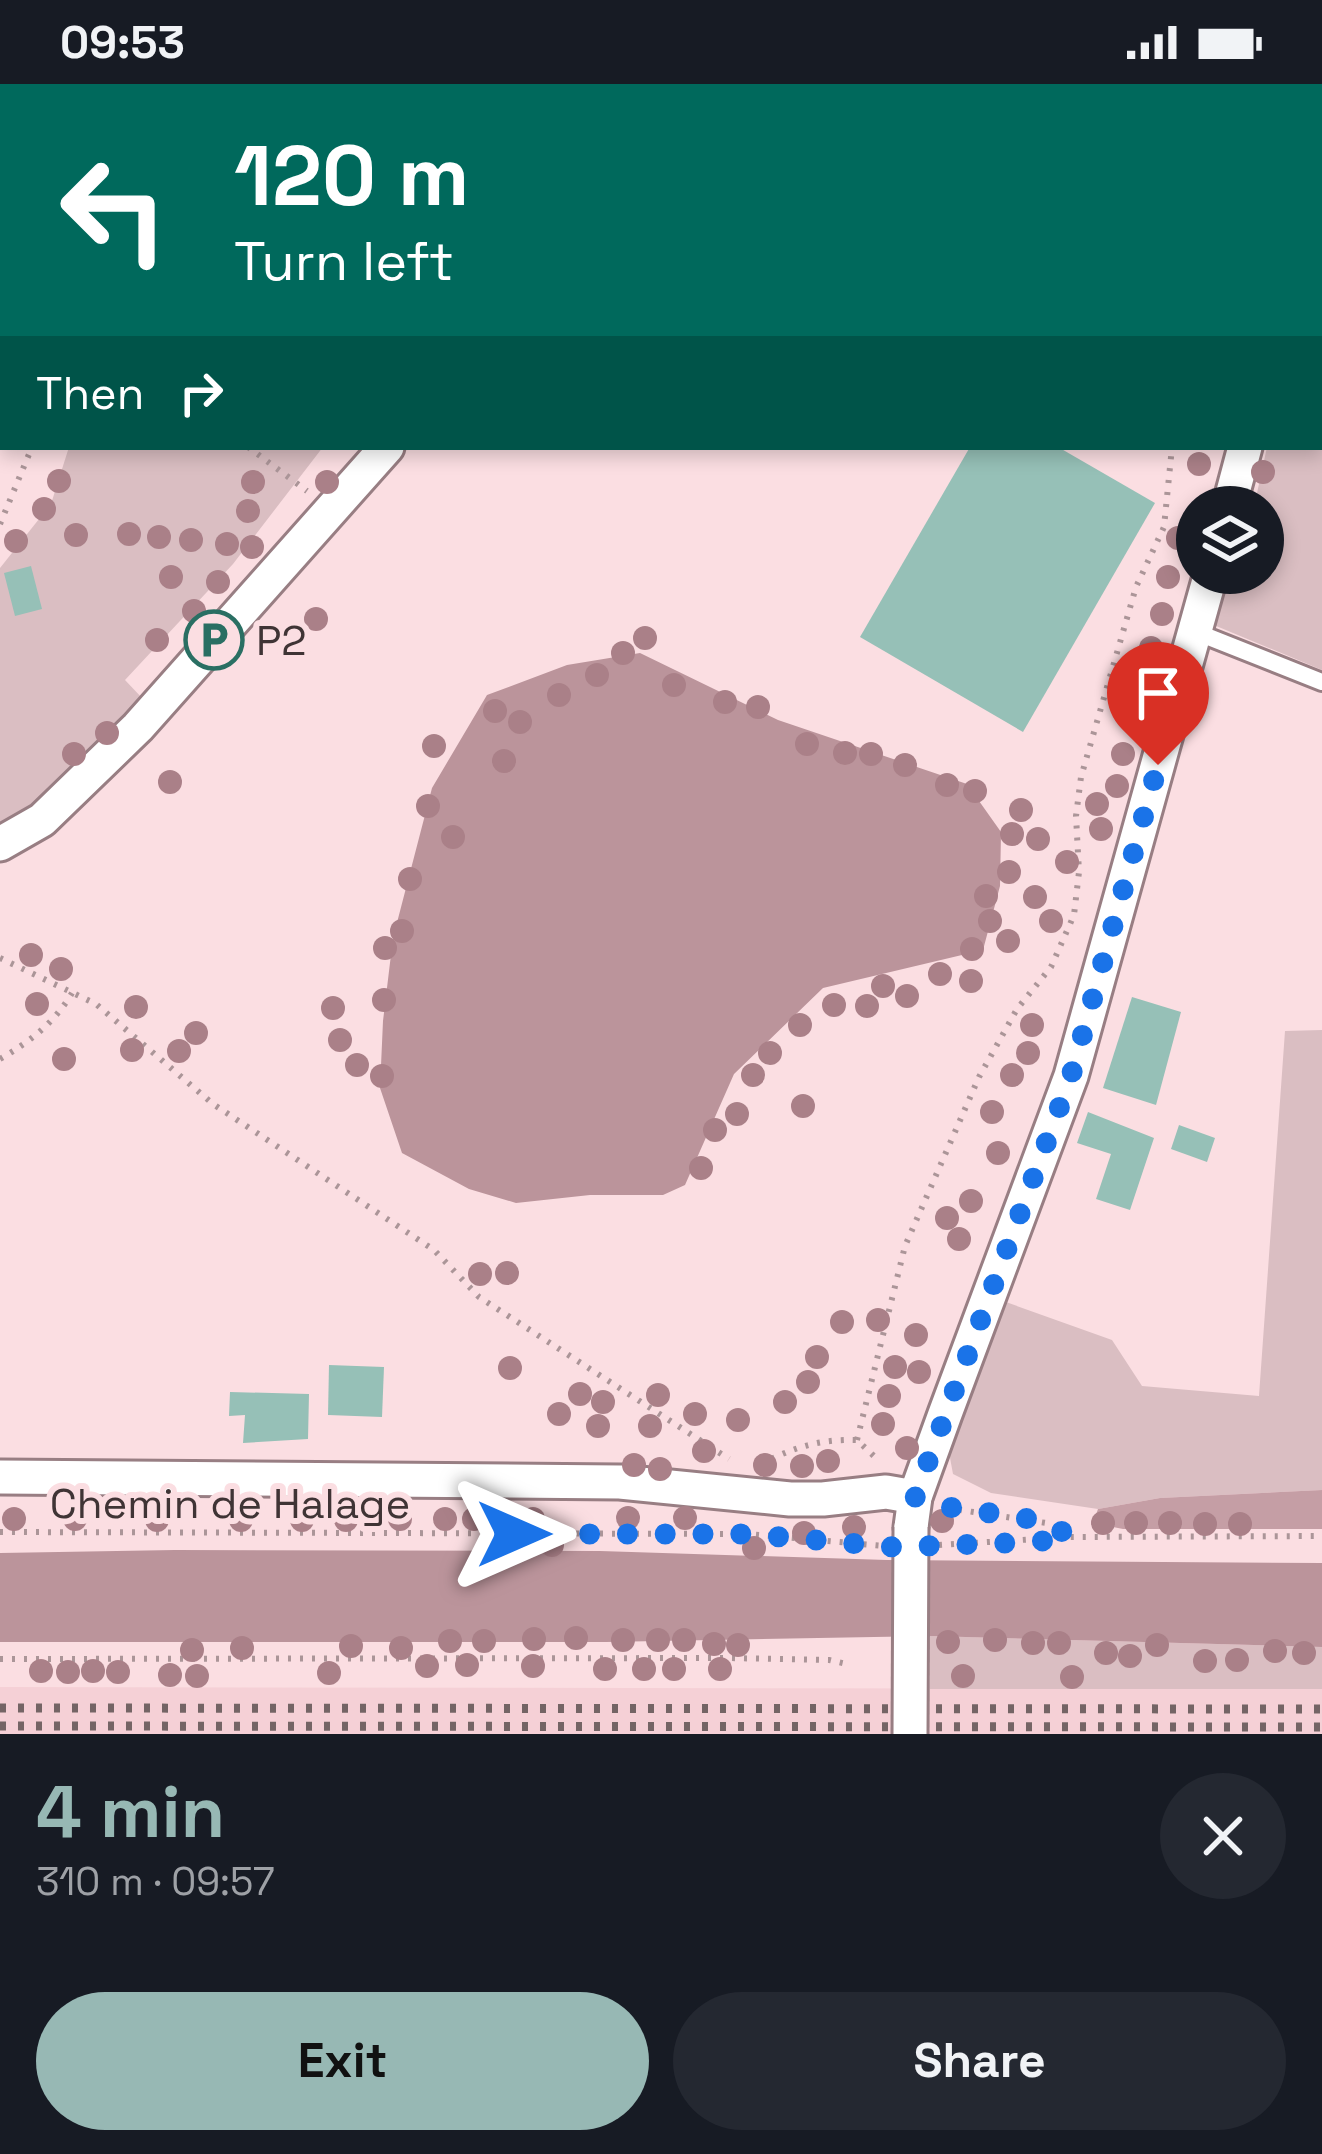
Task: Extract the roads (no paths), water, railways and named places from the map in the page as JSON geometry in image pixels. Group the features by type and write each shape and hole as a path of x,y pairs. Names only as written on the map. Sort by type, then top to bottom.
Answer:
{"street":[{"path":"0,844 42,820 138,727 385,450"},
{"path":"1234,486 1243,450"},
{"path":"910,1734 907,1522 1071,1076 1206,594"},
{"path":"0,1477 620,1482 823,1499 907,1522"}],"lane":[{"path":"1196,632 1322,682"}],"railway":[{"path":"0,1708 1322,1709"},
{"path":"0,1726 1322,1727"}],"place":[{"name":"P2","path":"214,640"}]}
